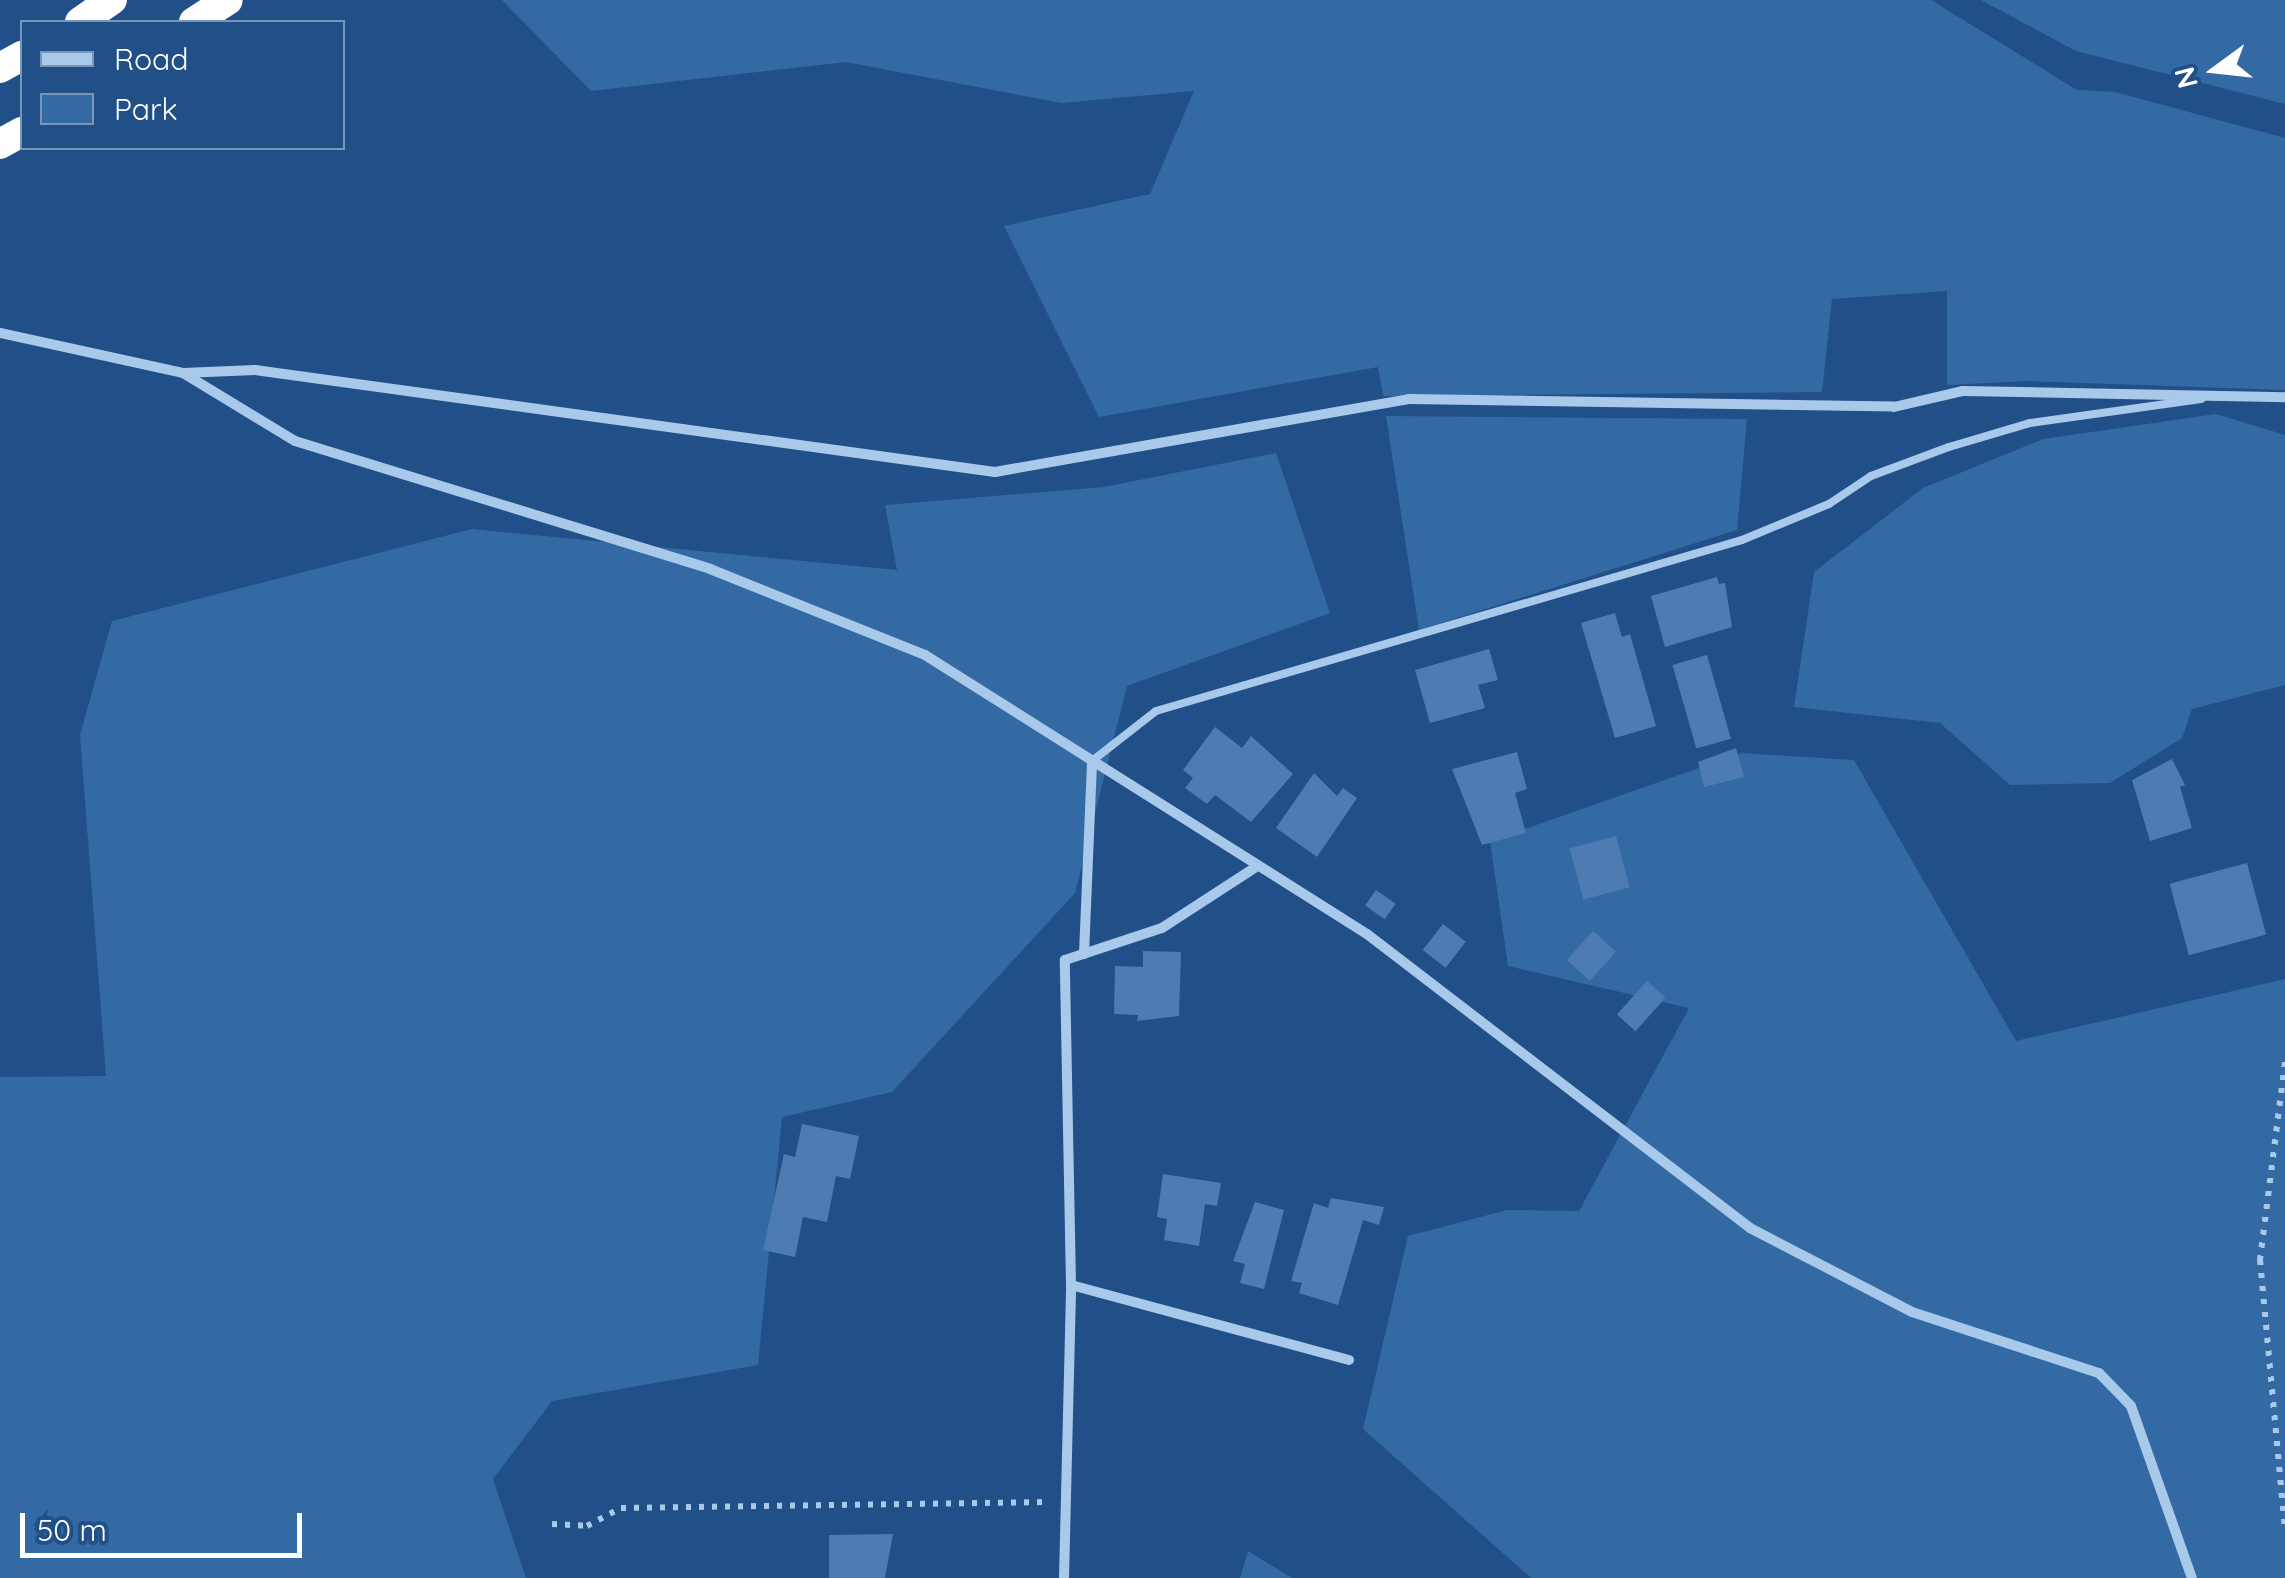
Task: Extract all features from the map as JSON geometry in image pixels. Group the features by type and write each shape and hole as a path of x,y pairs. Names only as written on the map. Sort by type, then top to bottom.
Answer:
{"highway":[{"path":"83,20 112,0"},
{"path":"197,20 228,0"}],"street":[{"path":"0,333 182,373 255,370 995,472 1409,399 1894,407 1963,392 2285,397"},
{"path":"182,373 295,441 710,569 924,655 1367,934 1750,1228 1912,1312 2098,1373 2132,1406 2192,1578"},
{"path":"1084,954 1092,762"},
{"path":"1064,1578 1071,1284 1065,960 1162,928 1256,867"},
{"path":"1071,1284 1349,1360"}],"lane":[{"path":"1092,762 1156,711 1742,540 1829,504 1871,476 1950,447 2030,424 2225,396"}],"path":[{"path":"2285,1062 2260,1260 2285,1530"},
{"path":"552,1524 587,1526 622,1508 1067,1502"}],"green space":[{"path":"502,0 1931,0 2077,90 2115,92 2285,138 2285,390 2027,381 1947,385 1947,291 1832,299 1822,392 1383,396 1378,367 1099,417 1004,226 1150,194 1194,91 1061,103 846,62 591,91"},
{"path":"1981,0 2285,0 2285,104 2076,51"},
{"path":"2216,414 2285,435 2285,685 2192,709 2182,738 2110,783 2010,785 1940,723 1794,707 1814,572 1923,488 2043,439"},
{"path":"1386,416 1747,419 1737,530 1419,630"},
{"path":"1276,453 1330,613 1127,686 1075,893 892,1092 782,1117 758,1365 552,1401 493,1479 526,1578 0,1578 0,1077 106,1076 80,735 112,621 472,529 897,570 885,505 1104,487"},
{"path":"1742,753 1854,760 2016,1041 2285,979 2285,1578 1531,1578 1363,1429 1408,1236 1507,1210 1579,1211 1689,1008 1508,966 1490,841"},
{"path":"1248,1551 1292,1578 1240,1578"}],"building":[{"path":"1717,577 1719,584 1725,583 1732,627 1665,647 1651,596"},
{"path":"1615,613 1622,637 1630,634 1656,726 1615,738 1581,623"},
{"path":"1489,649 1498,680 1478,685 1485,708 1430,723 1415,670"},
{"path":"1707,655 1731,739 1696,749 1672,665"},
{"path":"1215,727 1242,748 1251,736 1293,774 1251,822 1215,795 1207,804 1185,788 1193,778 1183,770"},
{"path":"1736,748 1744,777 1704,787 1698,762"},
{"path":"1517,752 1527,789 1515,793 1526,833 1482,845 1452,769"},
{"path":"2172,759 2185,785 2180,787 2192,828 2150,841 2132,780"},
{"path":"1314,773 1337,796 1343,788 1357,798 1317,857 1276,828"},
{"path":"1616,836 1630,887 1583,900 1570,848"},
{"path":"2247,863 2266,934 2189,955 2170,884"},
{"path":"1376,890 1396,904 1385,919 1365,906"},
{"path":"1443,924 1466,942 1446,968 1423,950"},
{"path":"1593,931 1616,952 1590,981 1567,960"},
{"path":"1143,951 1181,952 1179,1016 1137,1021 1138,1015 1114,1014 1115,966 1143,967"},
{"path":"1647,981 1666,998 1635,1031 1617,1014"},
{"path":"802,1124 859,1136 850,1179 836,1176 827,1222 803,1217 795,1257 763,1250 784,1154 795,1157"},
{"path":"1163,1174 1221,1183 1217,1206 1205,1204 1199,1246 1164,1240 1167,1219 1157,1217"},
{"path":"1331,1198 1384,1207 1379,1225 1363,1220 1338,1305 1299,1293 1302,1283 1291,1281 1314,1203 1328,1208"},
{"path":"1255,1202 1284,1210 1264,1289 1240,1283 1245,1264 1233,1261"},
{"path":"893,1534 885,1578 829,1578 829,1535"}]}
